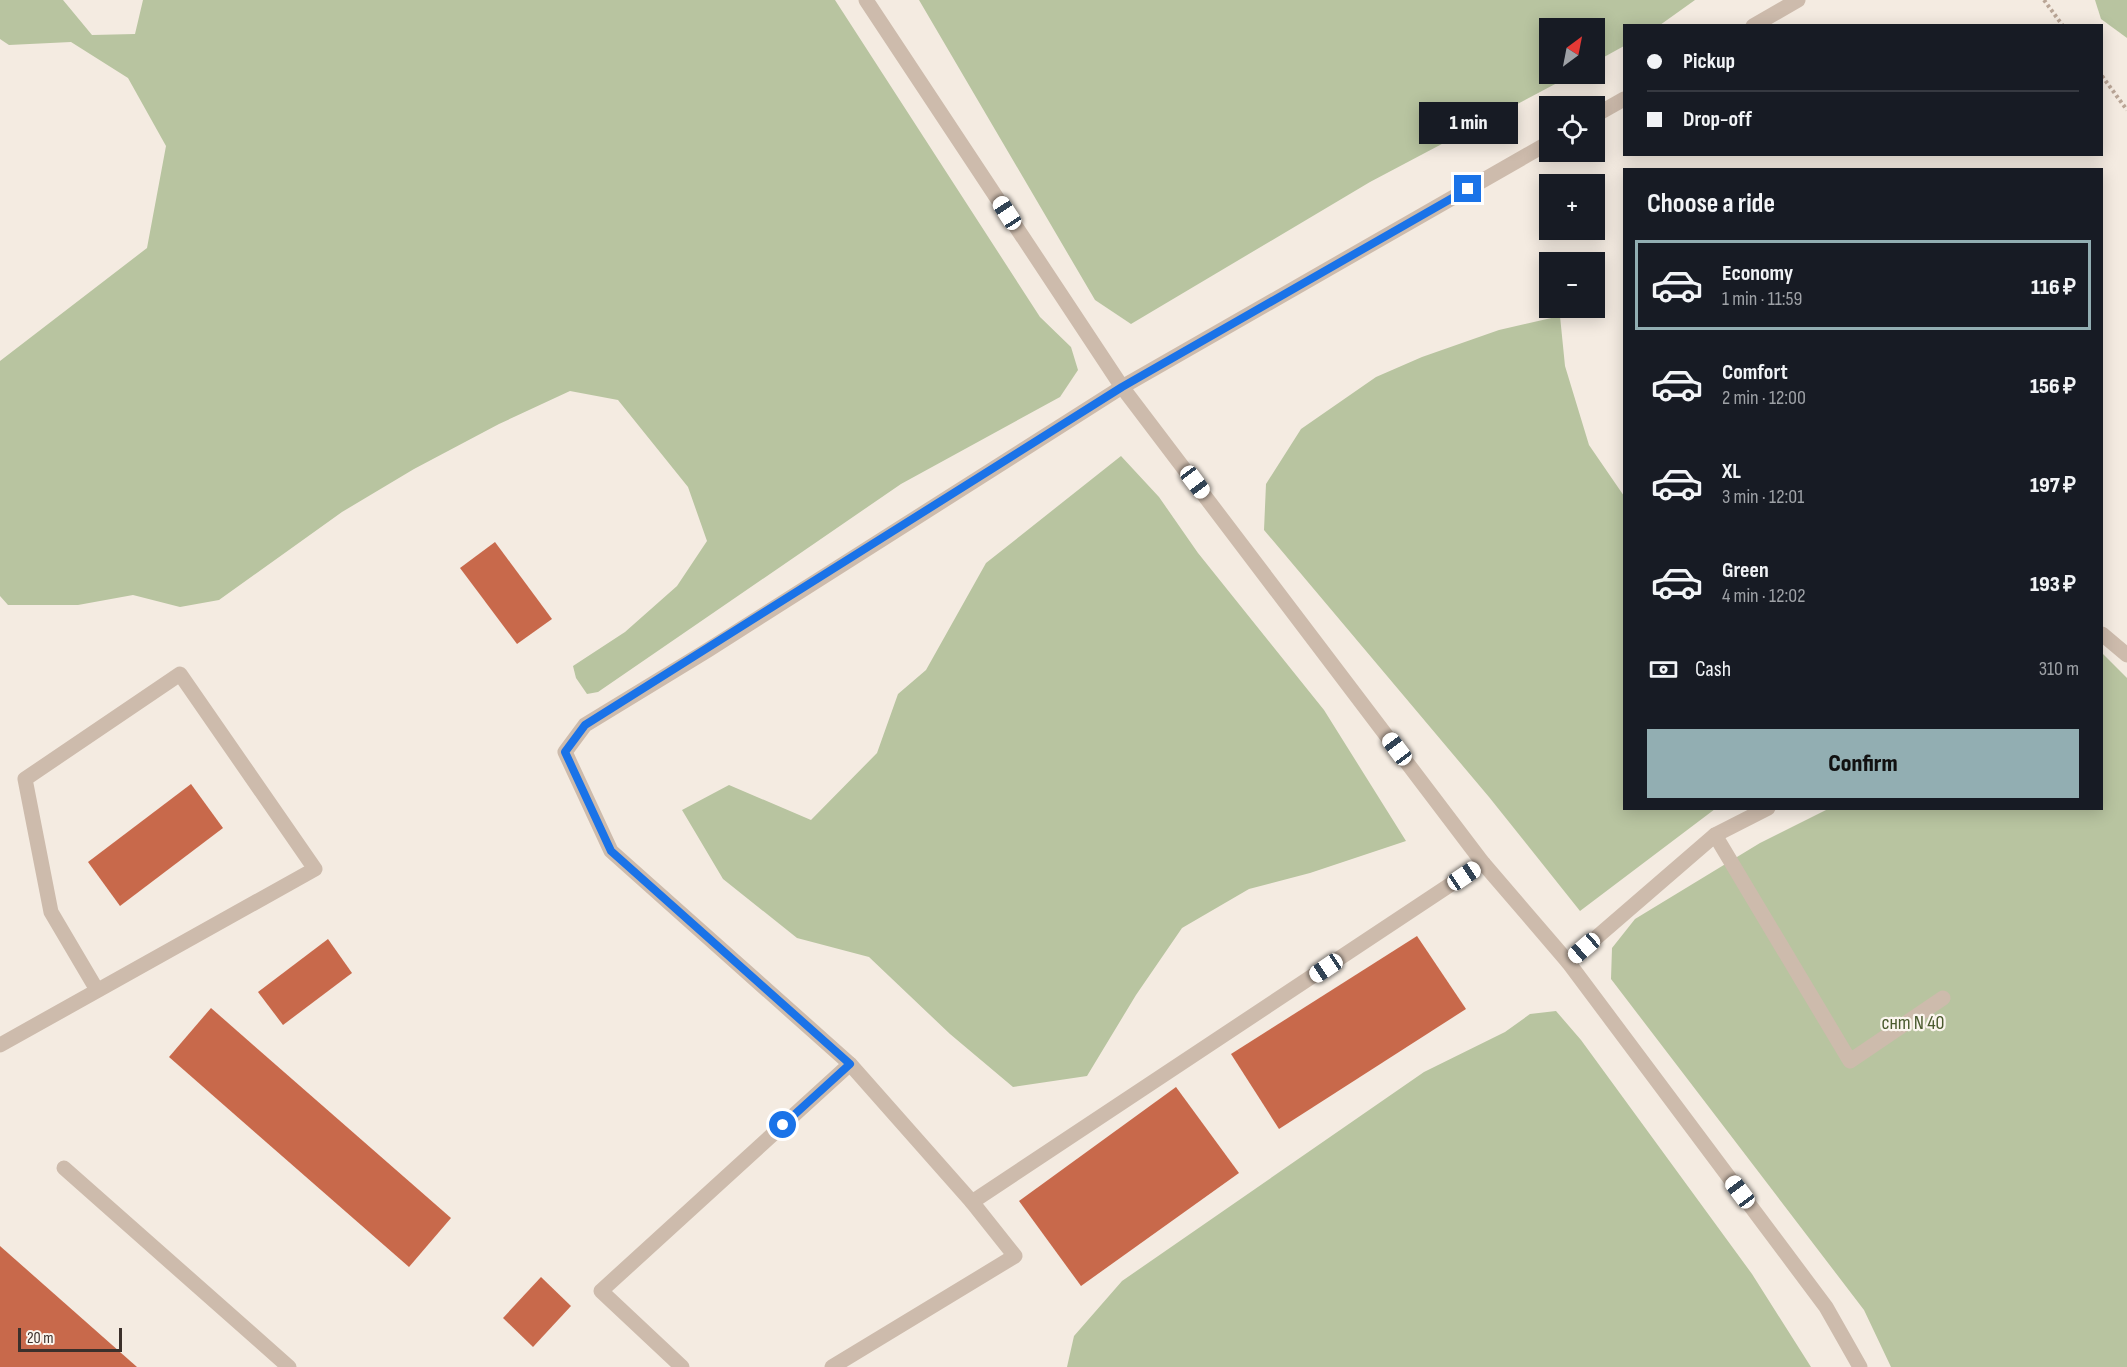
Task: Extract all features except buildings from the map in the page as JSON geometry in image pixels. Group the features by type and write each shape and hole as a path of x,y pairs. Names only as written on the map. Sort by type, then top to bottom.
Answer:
{"lane":[{"path":"866,0 1122,387 1483,863 1568,962 1826,1307 1860,1367"},
{"path":"1756,24 1798,0"},
{"path":"1605,110 1623,100"},
{"path":"832,1367 1016,1256 972,1202 850,1064 611,851 565,752 585,725 718,644 1122,387 1539,148"},
{"path":"2103,635 2127,655"},
{"path":"0,1045 315,869 180,674 25,779 51,912 97,990"},
{"path":"1568,962 1715,835 1764,810"},
{"path":"1715,835 1850,1061 1943,998"},
{"path":"972,1202 1483,863"},
{"path":"682,1367 601,1291 850,1064"},
{"path":"64,1168 289,1367"}],"path":[{"path":"2044,0 2062,24"},
{"path":"2103,77 2127,110"}],"green space":[{"path":"0,0 63,0 92,35 135,34 143,0 835,0 1040,317 1071,347 1078,370 1060,397 901,484 598,692 587,694 576,678 573,666 625,632 677,586 707,541 688,487 618,400 570,391 499,424 414,469 342,512 219,600 180,607 133,595 78,605 8,605 0,596 0,361 147,248 166,146 128,78 71,42 9,45 0,39"},
{"path":"919,0 1695,0 1661,24 1623,24 1623,47 1605,56 1605,18 1539,18 1539,84 1555,84 1370,182 1131,324 1095,300"},
{"path":"2095,0 2127,0 2127,38 2101,19"},
{"path":"1560,318 1565,366 1589,445 1623,495 1623,810 1714,810 1580,911 1489,797 1264,530 1266,484 1301,429 1376,377 1422,357 1499,330"},
{"path":"1121,456 1159,497 1198,553 1324,710 1406,841 1310,873 1249,889 1182,928 1136,995 1087,1076 1013,1087 950,1034 869,957 797,938 723,879 682,810 729,785 811,820 877,753 898,694 926,670 986,563"},
{"name":"снт N 40","path":"2103,654 2127,678 2127,1367 1891,1367 1864,1310 1611,979 1612,948 1635,919 1760,843 1826,810 2103,810"},
{"path":"1556,1011 1581,1040 1752,1274 1811,1367 1067,1367 1074,1336 1122,1281 1424,1072 1505,1032 1530,1014"}],"route":[{"path":"783,1125 850,1064 707,939 611,851 565,752 585,725 708,650 1122,387 1468,189"}]}
